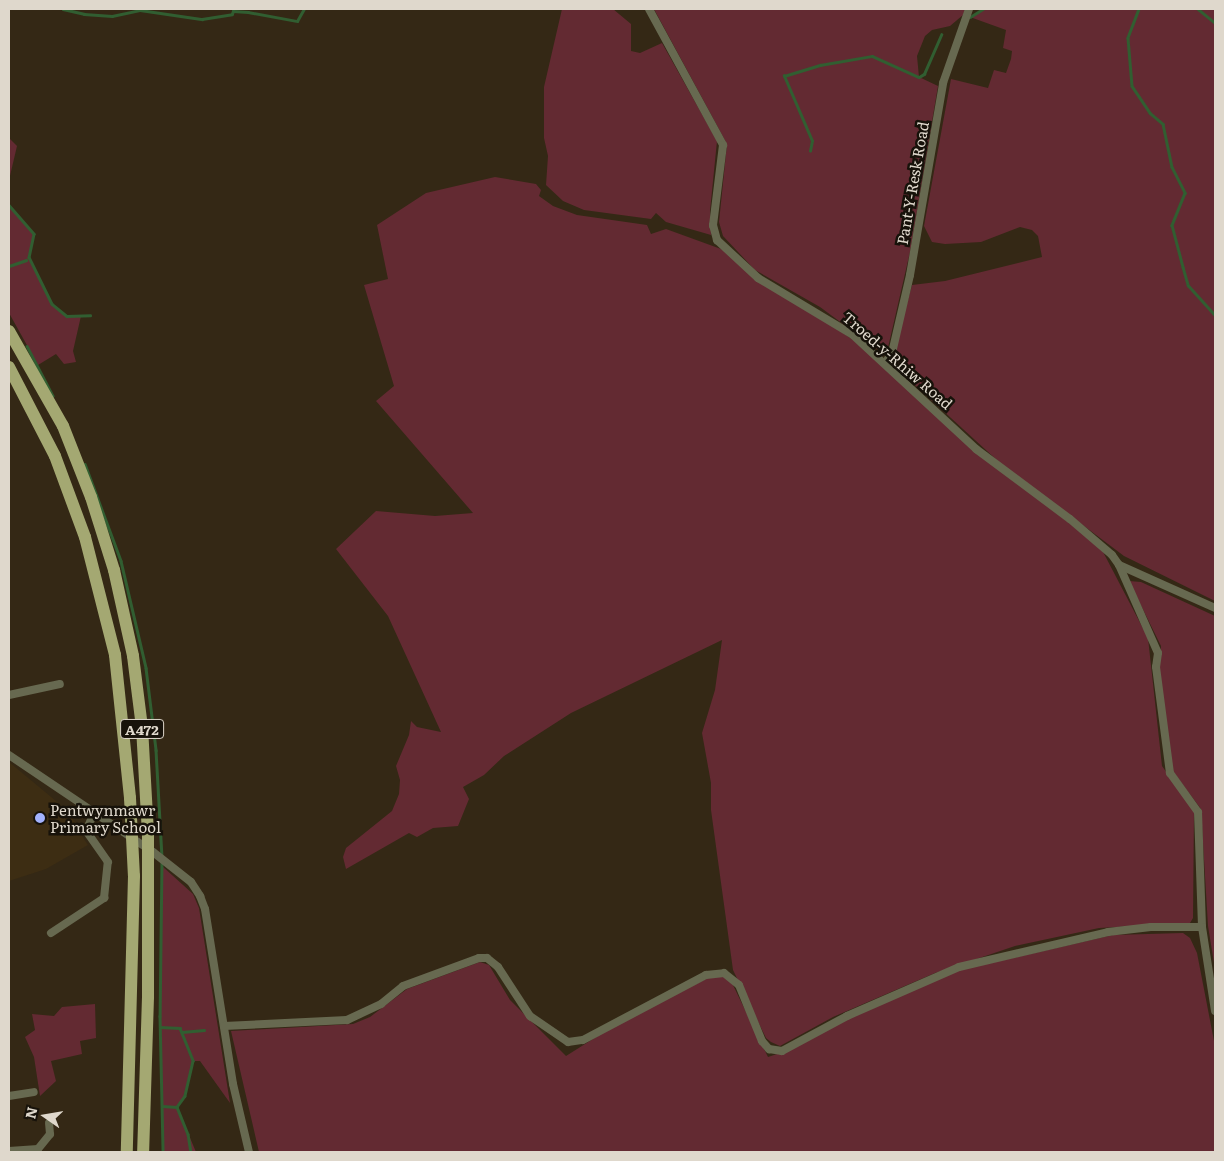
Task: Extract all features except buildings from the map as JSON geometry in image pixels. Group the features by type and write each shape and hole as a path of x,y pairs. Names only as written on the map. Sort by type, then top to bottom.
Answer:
{"main road":[{"name":"A472","path":"9,331 63,426 91,497 114,570 133,656 142,727 148,846 143,1152"},
{"name":"A472","path":"9,367 55,456 85,537 115,655 130,798 134,876 127,1152"}],"street":[{"name":"Troed-y-Rhiw Road","path":"649,9 723,145 713,225 717,240 758,278 832,320 884,363 976,449 1091,536 1119,566 1215,608"},
{"name":"Pant-Y-Resk Road","path":"884,363 892,353 910,275 943,83 969,9"},
{"path":"1119,566 1158,653 1156,667 1170,773 1198,812 1202,927 1215,1011"},
{"path":"9,695 60,684"},
{"path":"9,755 103,818 191,882 205,909 224,1026 249,1152"},
{"path":"51,933 104,898 108,862 86,831 94,813"},
{"path":"224,1026 348,1020 381,1004 403,986 479,958 487,958 498,967 530,1016 568,1042 583,1040 706,975 724,973 739,985 762,1041 769,1049 782,1051 847,1016 959,967 1108,932 1151,927 1202,927"},
{"path":"9,1096 34,1092"},
{"path":"9,1151 38,1149 50,1134 49,1123"}],"shaded area":[{"path":"562,9 613,9 631,24 631,51 640,53 662,43 717,141 710,211 711,235 666,222 656,213 651,219 584,210 563,201 546,185 548,156 544,138 544,87"},
{"path":"654,9 965,9 963,15 950,26 932,30 925,36 917,56 919,77 938,86 910,252 887,352 877,349 820,307 755,270 723,236 719,222 727,144"},
{"path":"983,9 1215,9 1215,601 1124,556 999,462 891,363 912,285 945,281 1042,257 1038,236 1032,230 1020,227 981,242 945,244 932,242 924,226 951,79 988,88 994,70 1006,73 1011,59 1012,51 1003,48 1006,30 970,17"},
{"path":"9,138 17,146 9,180"},
{"path":"495,177 536,184 541,190 539,196 553,206 577,215 647,225 651,234 666,229 721,249 853,340 1012,478 1101,548 1148,638 1162,766 1194,811 1193,918 1190,923 1099,928 1015,946 935,973 833,1017 780,1046 771,1042 766,1038 733,970 711,810 711,783 702,733 715,690 722,640 571,713 504,756 484,775 463,787 469,799 458,826 433,828 417,837 409,833 346,869 343,857 346,848 392,811 399,794 400,780 396,766 409,735 411,721 417,727 441,732 388,616 336,549 376,511 435,516 473,513 376,401 394,386 364,285 388,279 377,225 426,193"},
{"path":"9,205 34,234 29,257 52,304 67,316 81,316 73,351 76,362 64,364 56,354 38,365 9,313"},
{"path":"1129,581 1141,582 1215,616 1215,969 1208,926 1201,809 1172,770 1159,667 1161,646"},
{"name":"Pentwynmawr Primary School","path":"9,762 62,806 82,830 80,833 88,845 46,869 9,881"},
{"path":"162,866 193,894 199,908 230,1103 200,1061 193,1061 185,1096 177,1107 196,1152 163,1152 160,1016"},
{"path":"1183,933 1190,938 1197,953 1215,1046 1215,1152 259,1152 231,1031 353,1024 370,1017 407,989 480,962 489,965 510,1000 566,1056 612,1027 708,978 724,976 731,981 768,1057 789,1050 841,1021 960,970 1113,935"},
{"path":"95,1004 96,1038 80,1041 82,1054 51,1061 56,1081 40,1096 34,1057 25,1037 35,1030 32,1014 54,1016 62,1007"}],"waterway":[{"path":"26,9 33,9"},
{"path":"63,9 84,14 112,16 140,10 202,19 232,14 233,11 297,21 304,9"},
{"path":"970,17 983,9"},
{"path":"1139,9 1128,38 1132,86 1150,113 1163,124 1172,167 1185,193 1172,225 1183,267 1188,285 1215,315"},
{"path":"1198,9 1215,23"},
{"path":"810,151 812,141 784,76 820,65 872,56 919,77 924,74 941,35"},
{"path":"9,205 34,234 29,257 52,304 67,316 90,315"},
{"path":"9,266 26,260"},
{"path":"27,346 53,396"},
{"path":"85,464 121,561 146,668 156,750 162,856"},
{"path":"162,861 160,1016 163,1152"},
{"path":"160,1027 180,1028 193,1061 185,1096 177,1107 188,1134 191,1152"},
{"path":"182,1032 204,1030"},
{"path":"162,1106 177,1107"}],"place":[{"name":"Pentwynmawr Primary School","path":"40,818"}]}
